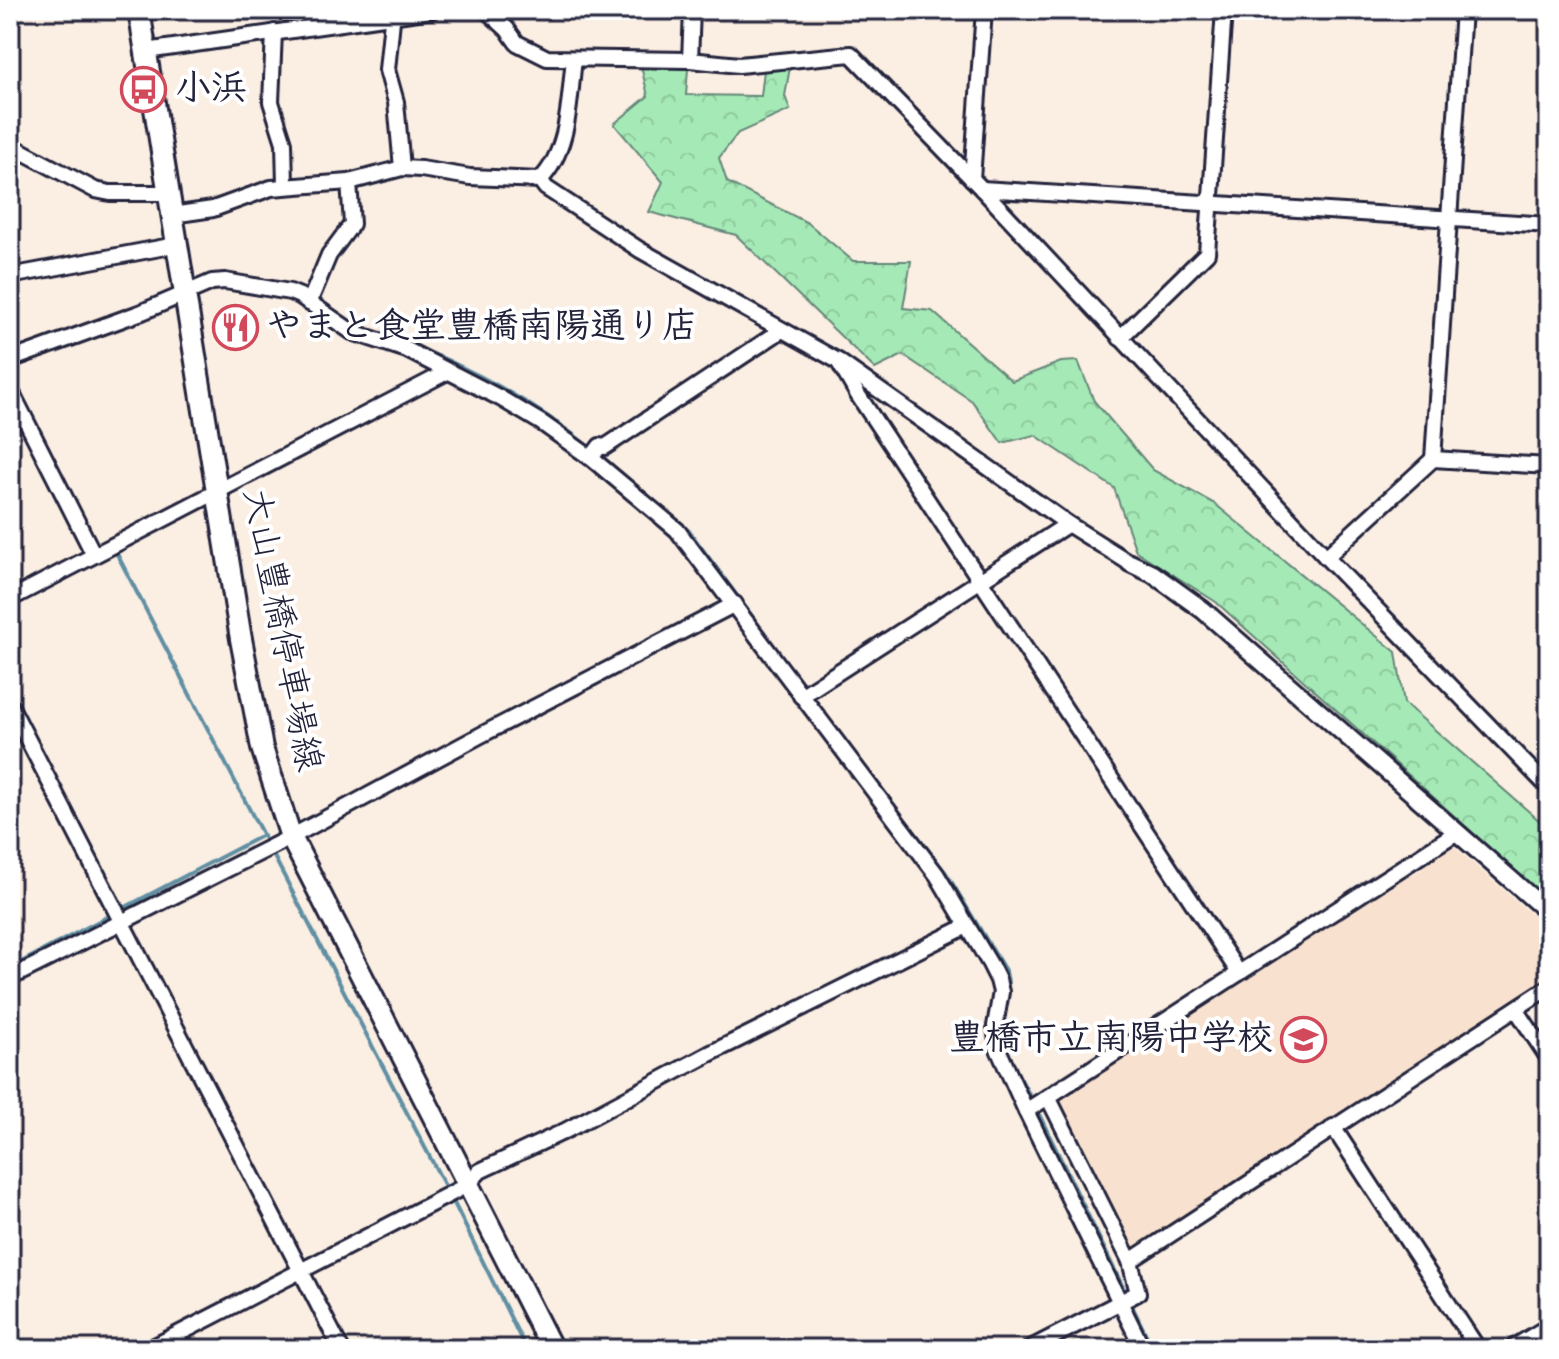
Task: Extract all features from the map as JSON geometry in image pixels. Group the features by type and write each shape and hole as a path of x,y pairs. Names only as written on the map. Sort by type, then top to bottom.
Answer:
{"main road":[{"name":"大山豊橋停車場線","path":"139,10 241,639 284,840 454,1192 552,1349"}],"street":[{"path":"146,51 394,12 432,10"},
{"path":"486,10 517,43 547,58 690,60 739,65 851,54 1326,557 1549,788"},
{"path":"690,60 692,10"},
{"path":"977,184 984,10"},
{"path":"1120,338 1207,253 1224,10"},
{"path":"1326,557 1433,459 1463,10"},
{"path":"394,12 387,70 396,102 402,168"},
{"path":"274,32 271,102 286,150 285,185"},
{"path":"540,180 550,168 565,132 574,59"},
{"path":"10,145 95,190 169,193"},
{"path":"172,215 213,209 285,185 349,182 402,168 470,177 540,180"},
{"path":"540,180 546,188 605,229 838,361 1068,524 1153,574 1203,610 1549,913"},
{"path":"309,303 329,255 352,224 349,182"},
{"path":"977,184 1211,204 1549,225"},
{"path":"10,276 176,245"},
{"path":"10,360 212,282 225,281 290,292 352,332 407,350 595,452 677,530 807,693 937,875 998,980 1001,992 996,1039 1026,1111 1143,1349"},
{"path":"595,452 782,330"},
{"path":"838,361 1239,973"},
{"path":"10,599 449,371"},
{"path":"10,389 94,555"},
{"path":"1433,459 1549,466"},
{"path":"807,693 1068,524"},
{"path":"10,978 284,840 735,604"},
{"path":"10,705 341,1349"},
{"path":"1026,1111 1457,832"},
{"path":"149,1349 454,1192 480,1171 565,1131 709,1054 967,926"},
{"path":"1130,1261 1549,987"},
{"path":"1516,1009 1549,1059"},
{"path":"1029,1349 1138,1293 1130,1261 1044,1099"},
{"path":"1333,1127 1478,1349"},
{"path":"1511,1349 1548,1328"}],"shaded area":[{"name":"豊橋市立南陽中学校","path":"1452,845 1549,930 1549,980 1132,1251 1058,1099 1410,872 1412,875 1424,868 1423,864"}],"green space":[{"path":"641,66 688,69 686,95 761,96 764,70 790,67 785,96 790,110 738,133 719,158 727,182 808,223 853,261 911,261 903,308 932,311 1012,381 1061,362 1078,361 1094,401 1153,470 1215,504 1396,652 1404,703 1549,829 1549,901 1216,602 1136,551 1114,488 1035,435 1002,443 972,401 903,355 875,369 736,235 649,212 663,182 614,124 648,96"}],"waterway":[{"path":"357,326 419,348 480,376 538,410 592,449"},
{"path":"599,454 689,531 806,689"},
{"path":"118,549 117,554 447,1190"},
{"path":"828,719 946,873 1006,972 1005,1040 1015,1068 1033,1102"},
{"path":"120,910 263,835"},
{"path":"10,968 112,914"},
{"path":"1037,1110 1153,1349"},
{"path":"451,1197 526,1349"}],"place":[{"name":"小浜","path":"144,90"},
{"name":"やまと食堂豊橋南陽通り店","path":"235,328"},
{"name":"豊橋市立南陽中学校","path":"1304,1040"}]}
